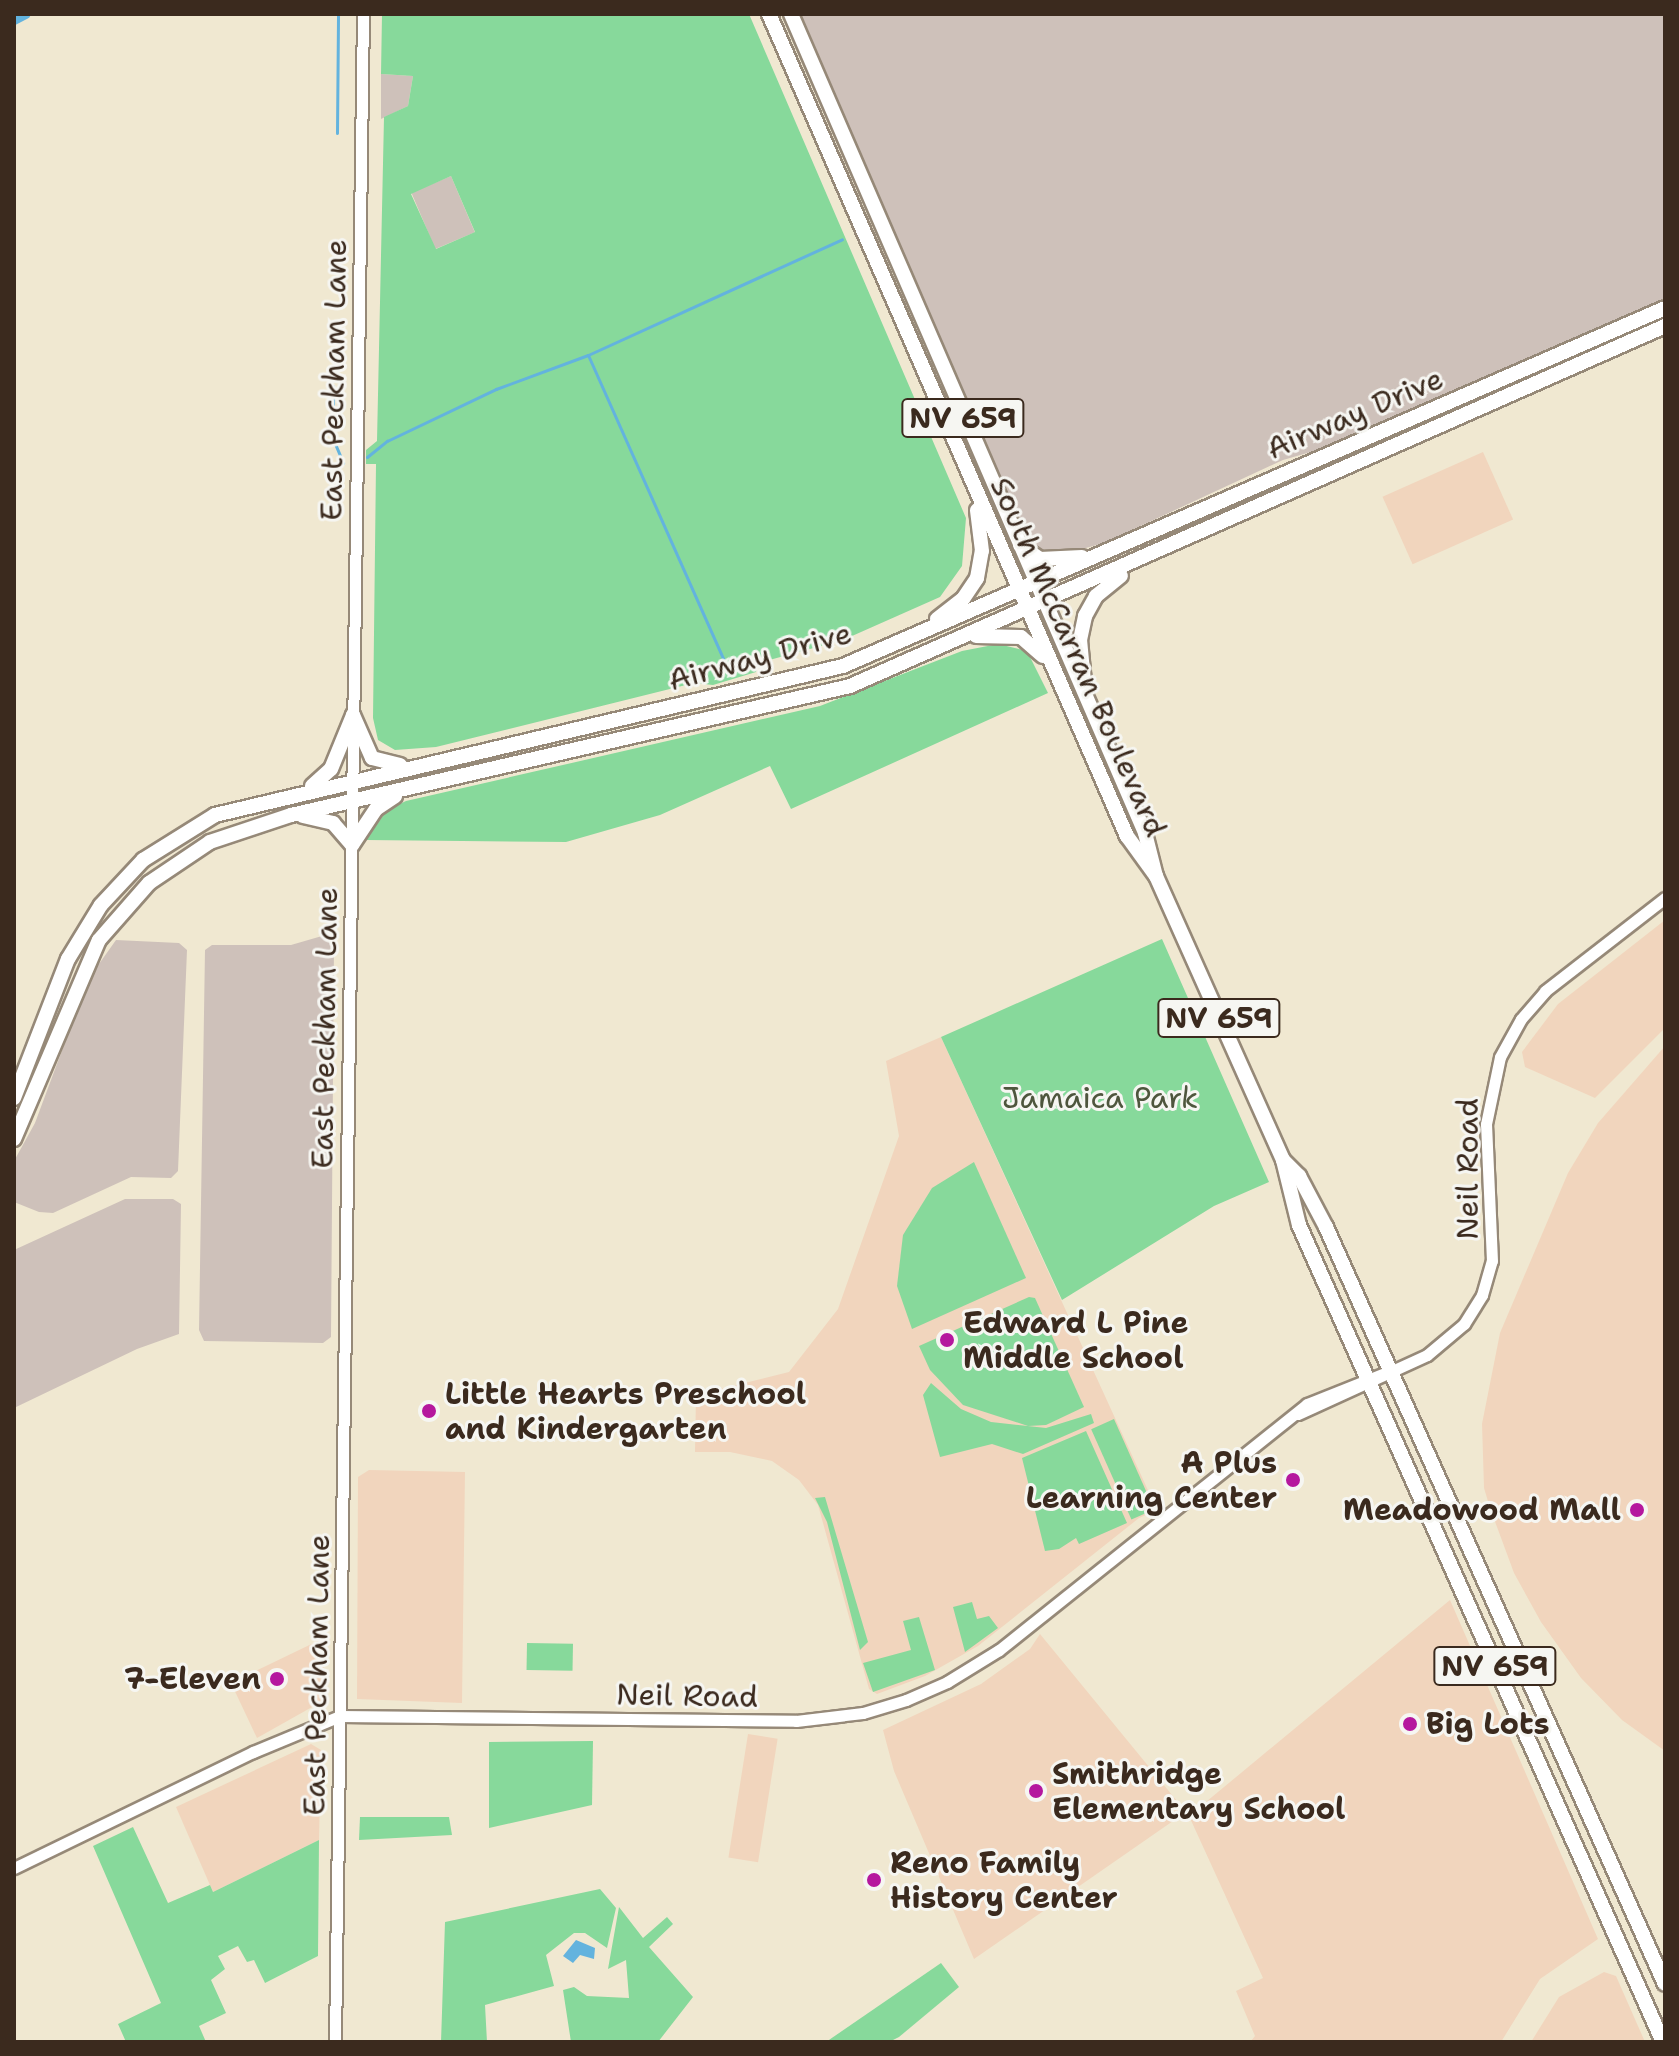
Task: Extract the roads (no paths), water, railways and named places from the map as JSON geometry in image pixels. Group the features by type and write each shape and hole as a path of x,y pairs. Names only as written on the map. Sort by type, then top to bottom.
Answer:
{"main road":[{"name":"South McCarran Boulevard","path":"769,14 1127,836 1156,876"},
{"path":"779,14 805,75 822,89"},
{"name":"South McCarran Boulevard","path":"791,14 1145,833 1156,876 1283,1160 1299,1225 1663,2042"},
{"path":"1471,393 1570,359 1582,362 1591,348 1665,310"},
{"name":"Airway Drive","path":"14,1098 68,959 121,881 169,841 215,815 303,790 816,674 901,642 1665,310"},
{"name":"Airway Drive","path":"14,1139 87,961 113,922 147,886 210,842 291,815 830,692 1155,554 1665,326"},
{"path":"901,642 953,608 977,578 982,536 972,482"},
{"path":"1017,541 1048,561 1102,554"},
{"path":"1089,706 1080,654 1085,616 1105,587 1155,554"},
{"path":"962,638 1021,637 1051,666"},
{"path":"353,715 372,758 412,766"},
{"path":"303,790 331,769 353,715"},
{"path":"291,815 333,823 352,845 379,805 420,786"},
{"name":"South McCarran Boulevard","path":"1283,1160 1309,1192 1665,1984"}],"street":[{"name":"East Peckham Lane","path":"335,2042 363,14"},
{"name":"Neil Road","path":"14,1868 253,1752 340,1716 790,1721 844,1717 893,1704 947,1682 999,1650 1312,1401 1390,1371 1455,1334 1489,1277 1493,1244 1486,1113 1495,1069 1512,1032 1545,991 1665,898"}],"water":[{"path":"576,1940 595,1948 594,1959 580,1955 573,1963 563,1956"}],"waterway":[{"path":"14,20 26,14"},
{"path":"337,133 338,14"},
{"path":"367,457 387,441 496,389 588,355 842,239"},
{"path":"588,355 730,674"},
{"path":"333,386 333,439 343,463"}],"place":[{"name":"Edward L Pine Middle School","path":"947,1340"},
{"name":"Little Hearts Preschool and Kindergarten","path":"429,1411"},
{"name":"A Plus Learning Center","path":"1293,1480"},
{"name":"Meadowood Mall","path":"1637,1510"},
{"name":"7-Eleven","path":"277,1679"},
{"name":"Big Lots","path":"1410,1724"},
{"name":"Smithridge Elementary School","path":"1036,1791"},
{"name":"Reno Family History Center","path":"874,1880"}],"park label":[{"name":"Jamaica Park","path":"1100,1098"}]}
